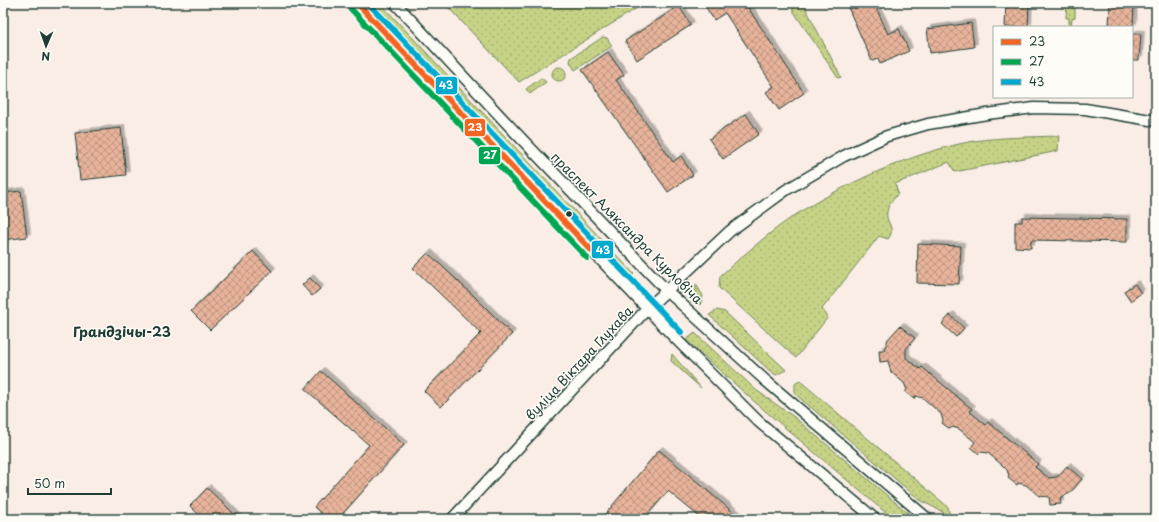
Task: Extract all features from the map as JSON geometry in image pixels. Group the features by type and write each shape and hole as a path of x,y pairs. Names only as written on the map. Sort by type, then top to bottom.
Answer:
{"street":[{"path":"357,3 648,309 759,422 875,519"},
{"name":"праспект Аляксандра Курловіча","path":"396,3 515,132 666,290 766,381 928,519"},
{"name":"вуліца Віктара Глухава","path":"452,519 666,290 730,231 786,190 844,156 888,136 928,124 1034,108 1085,109 1156,121"}],"green space":[{"path":"373,3 380,3 634,274 631,277"},
{"path":"444,3 645,3 519,82"},
{"path":"793,3 803,3 841,77 838,78 792,9 795,7"},
{"path":"1067,3 1075,3 1075,18 1072,19 1071,26 1069,26 1069,18 1066,18"},
{"path":"603,37 607,38 612,46 575,70 570,62 571,58"},
{"path":"556,67 562,67 566,71 566,77 562,81 556,81 552,77 552,71"},
{"path":"541,78 546,82 530,94 526,89"},
{"path":"1059,136 1058,151 955,172 949,162 895,184 898,193 890,204 887,212 891,229 888,239 879,236 822,309 828,317 796,358 719,288 720,276 792,217 843,188 886,168 930,152 974,141 1016,137"},
{"path":"696,284 703,296 700,305 695,297"},
{"path":"717,310 725,312 786,370 776,375 770,371 709,315"},
{"path":"695,333 756,390 794,417 915,519 893,519 757,404 686,340"},
{"path":"672,354 701,388 671,361"},
{"path":"799,380 948,507 950,516 920,500 795,394 795,384"}],"building":[{"path":"703,3 745,3 804,93 779,110 766,92 774,87 725,13 714,20"},
{"path":"846,3 874,3 888,34 899,29 909,51 880,64 878,59 872,61"},
{"path":"1006,3 1029,3 1028,26 1005,26"},
{"path":"1110,3 1134,3 1133,27 1109,26"},
{"path":"679,6 691,25 637,60 625,41"},
{"path":"971,23 974,47 930,53 927,29"},
{"path":"1133,34 1141,34 1139,60 1133,60"},
{"path":"608,52 624,75 616,80 673,162 681,156 693,175 668,192 582,70"},
{"path":"746,114 759,134 723,159 709,139"},
{"path":"121,128 126,175 80,180 75,133"},
{"path":"21,191 27,237 3,240 3,193"},
{"path":"1022,217 1127,219 1127,242 1031,240 1031,248 1015,247 1015,222 1022,222"},
{"path":"918,244 961,246 959,284 917,283"},
{"path":"253,251 272,271 210,330 191,311"},
{"path":"428,253 512,334 441,407 424,391 481,333 413,268"},
{"path":"310,278 320,289 312,296 302,285"},
{"path":"1135,284 1141,293 1131,301 1124,291"},
{"path":"950,315 964,328 956,337 942,324"},
{"path":"900,326 915,338 906,349 906,358 920,369 922,367 972,409 969,411 986,425 988,422 1038,464 1035,467 1049,478 1057,477 1067,466 1082,479 1070,493 1060,498 1061,504 1050,505 1049,497 1039,496 1026,485 1018,483 1017,485 1008,478 1009,476 1007,470 988,453 981,452 979,454 971,447 975,442 959,429 952,427 950,429 942,423 943,421 941,414 923,398 915,396 914,399 905,392 907,390 904,383 891,372 888,361 880,362 879,350 884,350 888,339"},
{"path":"321,371 404,445 338,519 327,519 314,507 369,445 305,389"},
{"path":"659,450 741,519 702,519 668,491 644,519 601,519"},
{"path":"207,488 239,519 203,519 190,506"}],"transit line":[{"name":"23","path":"357,3 593,252"},
{"name":"43","path":"368,3 681,332"},
{"name":"27","path":"351,9 587,258"}],"district":[{"name":"Грандзічы-23","path":"122,332"}]}
